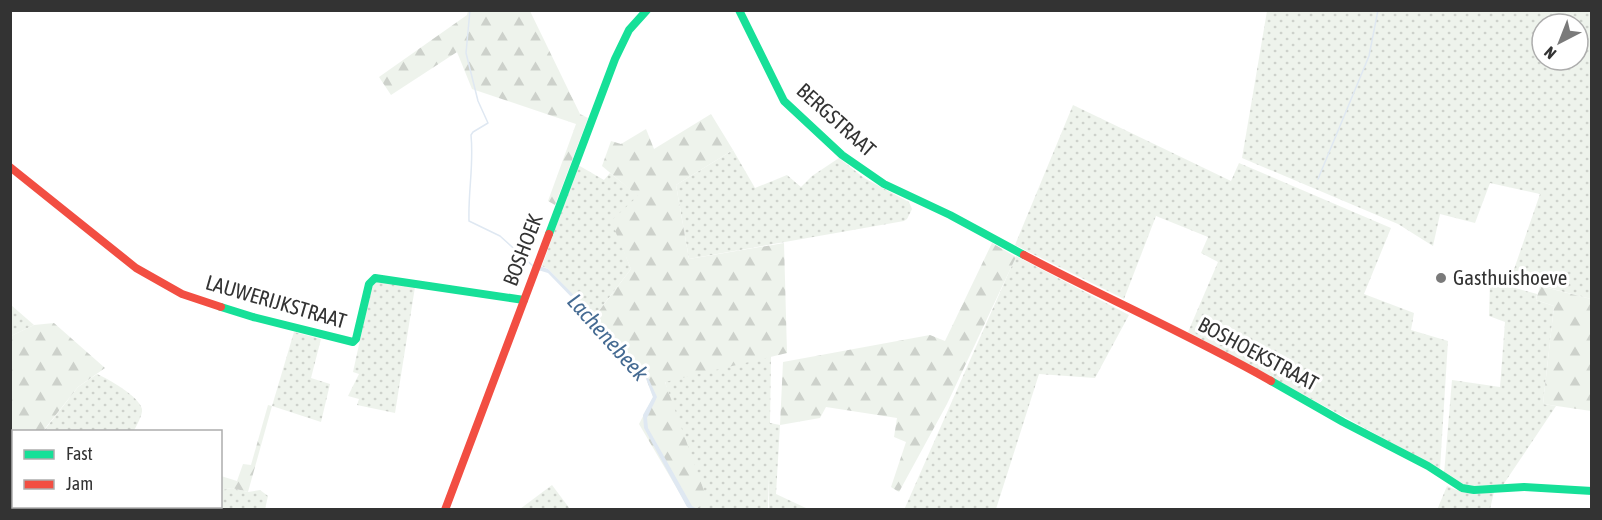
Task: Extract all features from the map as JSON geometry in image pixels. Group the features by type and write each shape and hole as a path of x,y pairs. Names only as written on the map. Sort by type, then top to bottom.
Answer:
{"street":[{"name":"BOSHOEK","path":"445,510 621,43 647,10"},
{"name":"BERGSTRAAT","path":"739,10 784,101 858,167 884,184 918,200"},
{"name":"LAUWERIJKSTRAAT","path":"10,167 136,268 173,289 208,304 349,342 356,339 369,284 375,278 524,300"},
{"name":"BOSHOEKSTRAAT","path":"918,200 1073,282 1226,355 1343,422 1428,466 1462,488 1474,490 1524,487 1592,491"}],"green space":[{"path":"468,11 530,11 580,114 588,118 555,205 548,201 576,124 472,89 457,52 391,95 379,77 467,15"},
{"path":"1267,11 1591,11 1591,299 1511,278 1540,194 1490,183 1475,223 1440,214 1433,246 1398,224 1242,158"},
{"path":"1073,105 1231,181 1239,163 1391,228 1364,294 1414,313 1411,330 1448,341 1440,469 1188,332 1218,262 1201,253 1208,237 1156,216 1124,299 1015,245"},
{"path":"711,114 733,150 676,185 689,259 784,243 787,353 665,382 708,502 695,509 689,509 639,424 653,397 644,373 622,357 611,338 592,320 631,269 611,221 638,196 602,166 611,141 621,144 646,129 654,149"},
{"path":"733,150 755,188 787,175 801,187 812,176 839,158 864,178 909,202 912,209 904,221 689,259 676,185"},
{"path":"578,165 604,180 610,173 639,196 612,221 631,269 594,317 548,269 542,266"},
{"path":"992,243 1016,257 947,404 899,492 891,487 906,442 894,437 897,418 826,407 820,418 780,425 783,362 930,335 945,341"},
{"path":"1016,256 1129,315 1095,378 1039,374 996,509 904,510"},
{"path":"377,281 415,287 395,413 357,405 359,399 348,396 359,374 353,372 372,285"},
{"path":"1490,281 1537,294 1536,300 1554,306 1543,404 1556,406 1503,485 1462,486 1444,474 1452,380 1500,387 1505,322 1489,316"},
{"path":"1540,286 1591,299 1591,411 1543,404 1554,306 1536,300"},
{"path":"11,305 34,325 11,336"},
{"path":"54,323 105,368 78,387 44,430 12,430 11,472 11,336 34,325"},
{"path":"294,332 321,339 311,378 330,384 321,422 272,406"},
{"path":"771,356 770,423 780,425 776,494 808,509 769,509 769,477 768,509 697,510 665,381"},
{"path":"97,374 122,388 136,399 142,409 134,430 45,430 78,387"},
{"path":"268,405 272,406 248,492 232,488 222,490 222,476 237,481 243,464 251,465"},
{"path":"552,485 570,509 520,509"},
{"path":"1447,486 1464,492 1494,492 1490,509 1437,510"},
{"path":"232,488 248,492 260,490 268,496 265,509 122,510 122,508 222,508 222,490"}],"shaded area":[{"path":"540,266 548,269 613,335 626,358 644,369 657,397 647,418 648,428 692,506 697,509 687,507 644,428 643,415 653,397 644,373 622,357 611,338 548,273 538,270"}],"waterway":[{"name":"Lachenebeek","path":"470,10 466,53 478,101 488,123 471,135 469,221 500,236 533,266"},
{"path":"1318,179 1369,56 1378,10"}],"traffic: fast":[{"path":"549,234 615,59 629,30 647,10"},
{"path":"739,10 784,101 842,155 884,184 950,215 1024,255"},
{"path":"221,307 353,342 356,339 369,284 375,278 524,300"},
{"path":"1271,381 1428,466 1462,488 1474,490 1524,487 1592,491"}],"traffic: jam":[{"path":"10,167 136,268 182,294 221,307"},
{"path":"445,510 549,234"},
{"path":"1024,255 1271,381"}],"place":[{"name":"Gasthuishoeve","path":"1441,278"}]}
